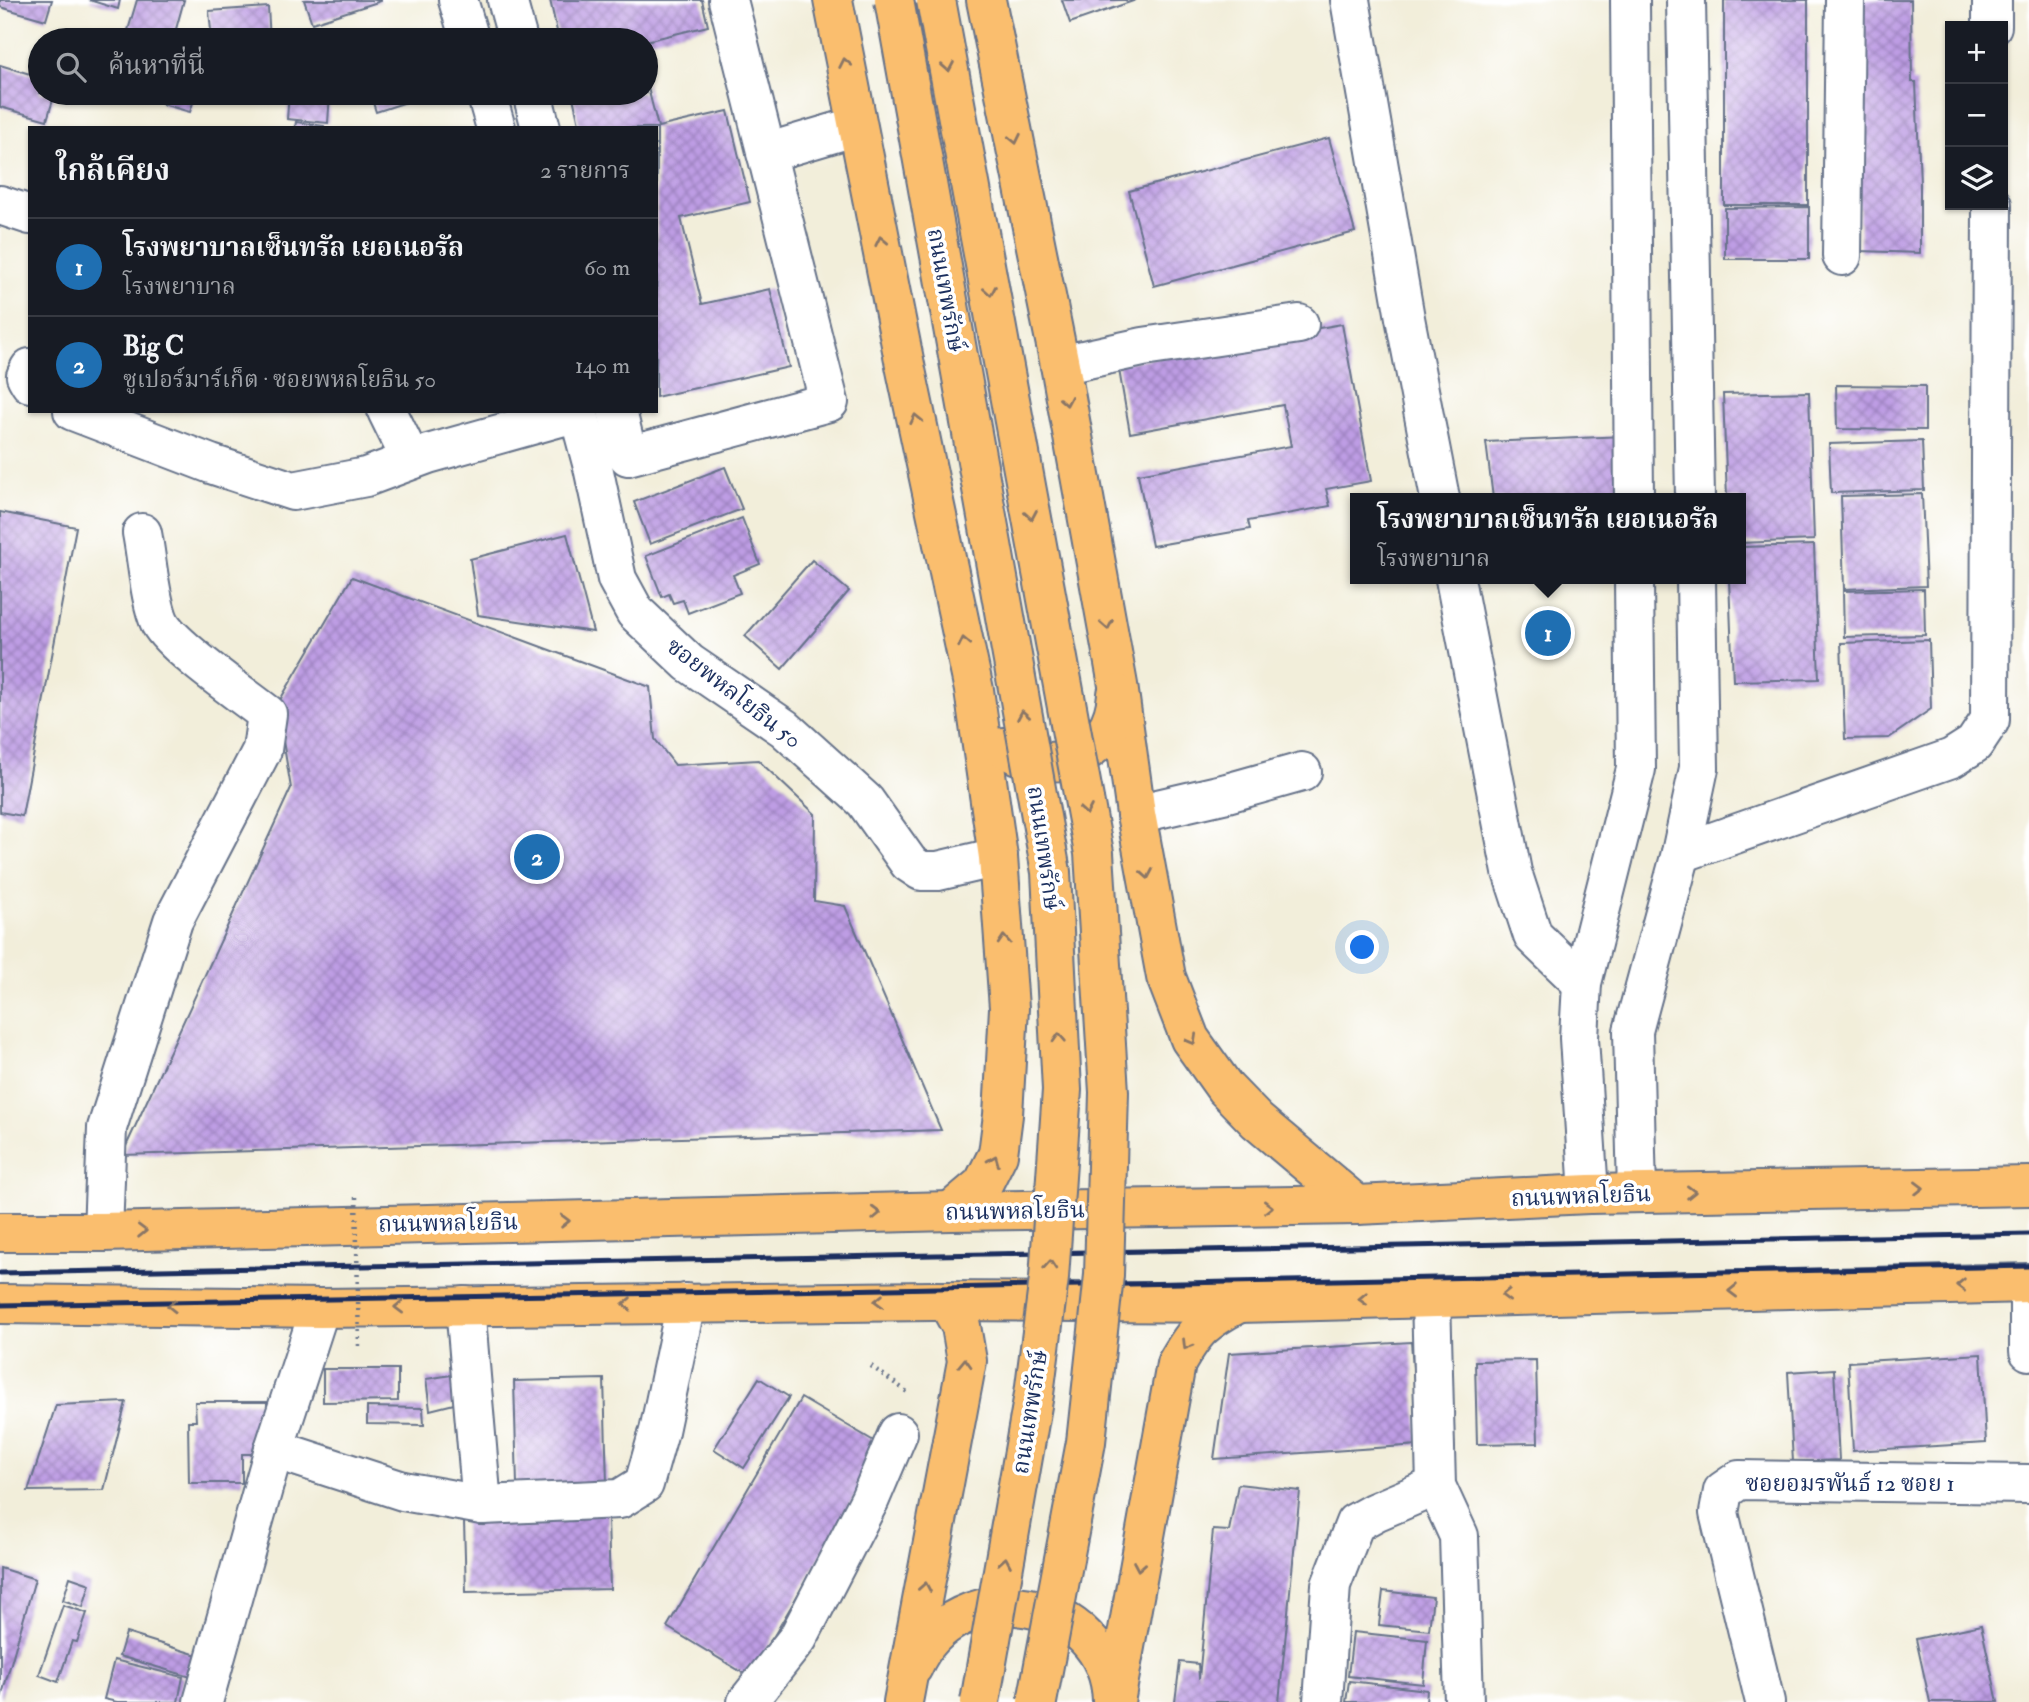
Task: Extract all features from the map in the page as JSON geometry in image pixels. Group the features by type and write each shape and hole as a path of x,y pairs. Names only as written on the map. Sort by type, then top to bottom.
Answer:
{"main road":[{"name":"ถนนเทพรักษ์","path":"833,0 977,707 998,857 1009,1008 1000,1141 998,1154 983,1184 951,1211"},
{"name":"ถนนเทพรักษ์","path":"894,0 1051,872 1062,1090 1049,1278 1034,1394 979,1702"},
{"name":"ถนนเทพรักษ์","path":"936,0 1094,853 1108,1079 1104,1275 1086,1442 1037,1702"},
{"path":"986,0 1060,365 1118,685 1136,814 1166,977 1190,1039 1225,1088 1257,1121 1357,1205"},
{"path":"977,707 985,727 998,743 1032,762 1048,763 1066,760 1091,748 1106,732 1116,708 1118,685"},
{"name":"ถนนพหลโยธิน","path":"0,1232 1357,1205 1589,1194 2029,1186"},
{"path":"0,1304 320,1308 947,1301 1239,1303 2029,1283"},
{"path":"905,1694 967,1361 961,1326 947,1301"},
{"path":"1113,1702 1176,1364 1190,1338 1212,1317 1239,1303"},
{"path":"905,1694 915,1663 928,1643 954,1620 987,1606 1017,1605 1041,1609 1070,1625 1084,1637 1097,1653 1106,1672 1113,1702"}],"street":[{"path":"458,0 466,28"},
{"path":"507,0 514,28"},
{"path":"617,413 628,456 829,402 728,0"},
{"path":"1350,0 1405,318 1439,493"},
{"path":"1630,0 1634,493"},
{"path":"1686,0 1695,493"},
{"path":"1842,256 1845,0"},
{"path":"1992,0 1992,21"},
{"path":"489,105 495,126"},
{"path":"534,105 540,126"},
{"path":"766,153 857,126"},
{"path":"0,205 28,214"},
{"path":"1681,853 1952,758 1974,744 1990,720 1992,210"},
{"path":"1060,365 1143,347 1299,324"},
{"path":"78,413 211,464 293,491 366,477 411,460 575,413"},
{"path":"388,413 411,460"},
{"name":"ซอยพหลโยธิน 50","path":"578,413 617,579 635,612 689,663 783,728 865,801 909,863 921,871 938,872 998,857"},
{"path":"103,1232 107,1128 164,947 173,922 262,751 267,714 174,640 161,624 155,607 142,533"},
{"path":"1456,584 1511,872 1534,936 1582,983"},
{"path":"1589,1194 1579,1038 1582,983 1636,769 1634,584"},
{"path":"1637,1194 1633,1031 1681,853 1699,768 1696,584"},
{"path":"1136,814 1302,772"},
{"path":"2029,1283 2029,1351"},
{"path":"1431,1297 1436,1486 1459,1536 1464,1702"},
{"path":"274,1450 403,1491 482,1505 620,1499 644,1484 659,1431 686,1304"},
{"path":"465,1306 482,1505"},
{"path":"203,1702 274,1450 320,1308"},
{"path":"747,1702 798,1638 870,1499 898,1433"},
{"name":"ซอยอมรพันธ์ 12 ซอย 1","path":"1765,1702 1719,1513 1723,1491 1739,1479 2029,1484"},
{"path":"1323,1702 1331,1584 1355,1523 1436,1486"}],"path":[{"path":"356,1197 359,1347"}],"building":[{"path":"0,0 52,0 46,20 0,7"},
{"path":"89,0 120,0 118,9"},
{"path":"137,0 184,0 176,28 129,28"},
{"path":"304,0 381,0 381,1 312,23"},
{"path":"550,0 702,0 708,26 658,38 658,28 556,28"},
{"path":"1062,0 1136,0 1070,23"},
{"path":"1724,0 1808,0 1808,205 1724,205"},
{"path":"1855,0 1911,0 1912,82 1916,82 1920,184 1920,253 1860,251"},
{"path":"268,7 269,28 211,28 209,11"},
{"path":"0,65 28,73 28,105 51,105 47,120 0,107"},
{"path":"166,105 192,105 190,112"},
{"path":"288,105 329,105 328,123 287,119"},
{"path":"374,105 397,105 376,112"},
{"path":"575,105 652,105 658,126 580,126"},
{"path":"728,111 750,202 681,218 702,304 770,289 789,367 658,397 658,127"},
{"path":"296,122 324,126 295,126"},
{"path":"1329,138 1355,232 1154,286 1129,191"},
{"path":"1809,207 1809,259 1725,259 1725,208"},
{"path":"1342,324 1371,481 1326,489 1330,506 1248,521 1250,529 1152,546 1138,474 1291,446 1283,405 1130,433 1118,364"},
{"path":"1836,385 1925,386 1925,430 1837,429"},
{"path":"1809,392 1814,540 1746,543 1746,493 1727,493 1723,394"},
{"path":"1624,436 1625,493 1492,493 1486,442"},
{"path":"1922,441 1924,490 1831,493 1829,444"},
{"path":"725,467 742,509 650,544 634,502"},
{"path":"1922,494 1926,586 1844,589 1841,496"},
{"path":"0,512 76,527 22,816 0,812"},
{"path":"742,518 760,564 733,575 740,593 688,613 683,600 673,603 669,594 662,597 646,556"},
{"path":"567,534 593,632 478,615 470,559"},
{"path":"1814,545 1819,679 1733,681 1729,584 1746,584 1746,547"},
{"path":"812,560 849,591 782,669 745,636"},
{"path":"352,577 650,687 655,739 675,765 758,760 815,814 814,901 845,906 941,1130 122,1155 291,788 277,705"},
{"path":"1924,589 1925,635 1844,637 1843,591"},
{"path":"1929,640 1931,709 1889,738 1845,739 1841,643"},
{"path":"1411,1342 1419,1445 1214,1459 1229,1353"},
{"path":"1981,1354 1986,1443 1853,1451 1848,1362"},
{"path":"1536,1360 1538,1443 1477,1444 1475,1361"},
{"path":"323,1369 398,1369 398,1401 323,1402"},
{"path":"1834,1369 1839,1460 1793,1462 1788,1372"},
{"path":"464,1373 466,1401 430,1410 426,1379"},
{"path":"759,1378 789,1397 744,1468 714,1449"},
{"path":"604,1379 610,1589 466,1592 463,1486 517,1485 514,1381"},
{"path":"801,1398 884,1447 750,1677 667,1627"},
{"path":"126,1402 104,1490 28,1491 56,1405"},
{"path":"195,1402 267,1402 267,1454 242,1454 242,1483 189,1483 188,1421 196,1421"},
{"path":"367,1407 423,1408 424,1425 367,1424"},
{"path":"1238,1484 1300,1491 1279,1702 1175,1702 1180,1662 1198,1664 1199,1679 1213,1530 1229,1531"},
{"path":"0,1568 35,1579 1,1698 0,1697"},
{"path":"70,1577 90,1584 83,1607 63,1600"},
{"path":"1383,1591 1433,1597 1429,1630 1379,1625"},
{"path":"63,1605 87,1613 77,1642 72,1641 58,1682 39,1675"},
{"path":"1981,1625 1998,1702 1930,1702 1916,1639"},
{"path":"1353,1632 1427,1640 1423,1684 1348,1676"},
{"path":"126,1633 197,1655 191,1677 119,1656"},
{"path":"114,1660 183,1677 178,1702 117,1702 104,1699"},
{"path":"1349,1681 1427,1690 1426,1702 1346,1702"}],"railway":[{"path":"0,1273 2029,1234"},
{"path":"0,1305 2029,1266"}],"place":[{"name":"โรงพยาบาลเซ็นทรัล เยอเนอรัล","path":"1548,633"},
{"name":"Big C","path":"537,857"}]}
